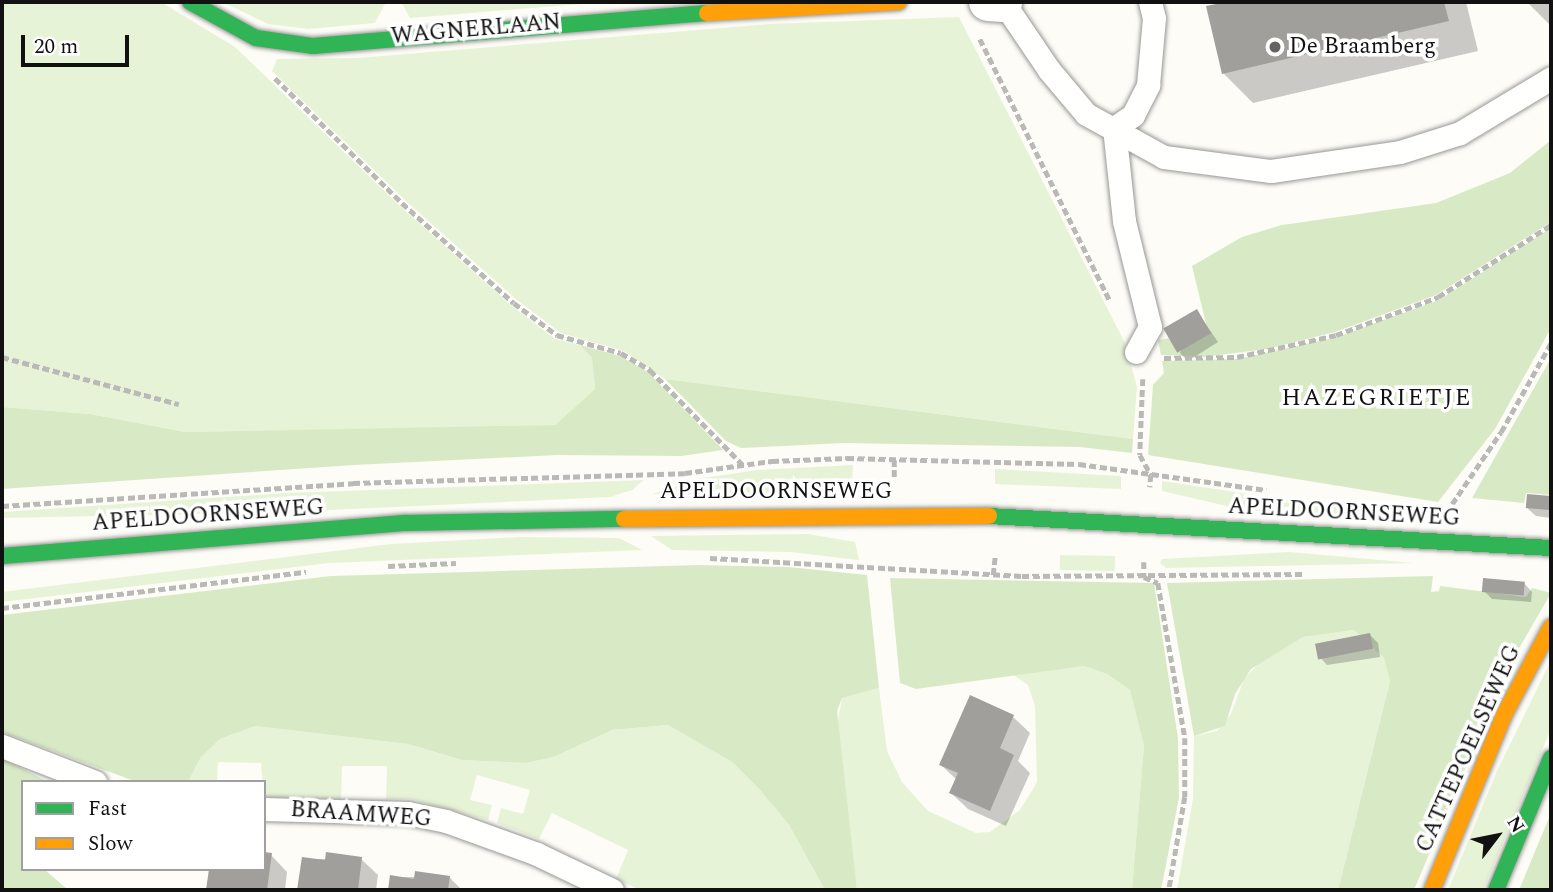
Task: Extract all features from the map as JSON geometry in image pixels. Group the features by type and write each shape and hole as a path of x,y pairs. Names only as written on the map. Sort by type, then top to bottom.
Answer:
{"main road":[{"name":"WAGNERLAAN","path":"190,2 257,38 313,46 590,20 899,2"},
{"name":"APELDOORNSEWEG","path":"2,556 407,523 675,516 1038,517 1551,548"},
{"name":"CATTEPOELSEWEG","path":"1432,890 1504,715 1551,627"},
{"path":"1496,890 1551,758"}],"lane":[{"path":"1114,128 1133,115 1148,85 1154,18 1150,2"},
{"path":"992,9 1086,114 1164,157 1271,171 1340,164 1400,152 1461,133 1551,78"},
{"path":"1114,128 1124,221 1150,327 1137,356"},
{"path":"2,746 89,780"},
{"name":"BRAAMWEG","path":"266,809 408,813 446,821 537,854 612,890"}],"path":[{"path":"992,9 1137,356 1145,387 1140,455 1151,475"},
{"path":"257,38 269,72 307,113 514,303 557,335 621,353 650,370 742,465"},
{"path":"1137,356 1237,356 1336,335 1438,297 1551,225"},
{"path":"1444,517 1501,432 1551,343"},
{"path":"2,357 179,404"},
{"path":"894,460 894,478"},
{"path":"993,575 995,556"},
{"path":"699,558 993,575 1144,577 1305,574"},
{"path":"381,566 471,563"},
{"path":"2,608 317,571"},
{"path":"1144,577 1158,583 1185,738 1185,797 1169,890"}],"green space":[{"path":"2,2 161,2 235,47 401,207 512,306 555,339 580,345 592,358 595,389 555,425 459,428 185,432 90,414 2,407"},
{"path":"222,2 386,2 375,23 308,29 268,24"},
{"path":"401,2 605,2 410,18"},
{"path":"959,17 1125,343 1137,387 1133,439 665,379 624,351 561,333 517,300 405,200 272,71 277,59 357,58 770,24"},
{"path":"1551,140 1551,222 1436,295 1335,332 1267,349 1203,357 1161,355 1158,340 1208,332 1192,266 1242,237 1282,225 1436,203 1510,173"},
{"path":"1551,228 1551,328 1495,429 1438,502 1148,455 1153,385 1164,373 1162,361 1238,359 1337,337 1439,300"},
{"path":"580,345 620,356 648,372 723,450 681,456 557,455 354,465 2,489 2,407 90,414 185,432 555,425 595,389 592,358"},
{"path":"1551,358 1551,495 1526,493 1524,503 1472,498"},
{"path":"665,379 1133,439 1132,453 1080,447 844,443 741,448 726,441"},
{"path":"853,465 852,483 751,495 653,494 697,479 757,470"},
{"path":"995,469 1121,476 1121,489 995,484"},
{"path":"644,480 632,490 610,497 286,512 2,518 2,512 287,493"},
{"path":"1162,481 1426,521 1244,510 1162,491"},
{"path":"808,534 855,542 859,560 790,552 672,550 651,536"},
{"path":"520,537 619,538 642,550 329,563 2,602 2,592 391,544"},
{"path":"1289,552 1414,563 1166,568 1160,563 1162,559"},
{"path":"1060,555 1115,556 1115,571 1060,570"},
{"path":"698,565 788,567 867,575 879,688 842,698 837,711 857,890 825,890 789,825 761,791 732,762 668,725 612,730 554,757 526,763 462,760 408,744 255,726 220,739 201,757 189,780 132,780 2,732 2,615 331,576"},
{"path":"1433,576 1431,592 1439,591 1440,586 1526,597 1532,588 1551,593 1506,671 1414,890 1338,890 1390,681 1384,658 1354,630 1303,637 1251,669 1235,694 1225,726 1194,736 1167,583"},
{"path":"890,578 1154,583 1178,738 1179,798 1161,890 1132,890 1144,745 1130,690 1107,674 1084,666 916,689 900,683"},
{"path":"1354,630 1384,658 1390,681 1338,890 1177,890 1193,799 1194,736 1217,731 1231,714 1244,679 1262,660 1303,637"},
{"path":"1551,660 1551,729 1483,890 1448,890 1497,771"},
{"path":"1084,666 1107,674 1130,690 1137,712 1144,745 1132,890 857,890 837,726 842,698 879,688 887,751 902,782 928,811 976,833 990,832 1020,810 1037,782 1035,706 1028,685 1012,674"},
{"path":"668,725 732,762 789,825 825,890 640,890 616,879 628,850 552,813 539,839 497,823 501,808 523,814 530,790 477,775 470,800 492,805 488,820 411,799 386,799 387,766 342,766 341,799 266,797 266,780 262,780 261,763 218,762 217,780 189,780 201,757 220,739 255,726 408,744 462,760 526,763 554,757 612,730"},
{"path":"2,758 44,780 21,780 21,871 46,871 68,890 2,890"},
{"path":"1551,813 1551,890 1519,890"}],"building":[{"name":"De Braamberg","path":"1226,2 1444,2 1449,21 1222,74 1206,6"},
{"path":"1197,309 1211,333 1177,353 1163,328"},
{"path":"1527,494 1551,496 1550,510 1526,508"},
{"path":"1483,578 1525,582 1524,596 1482,592"},
{"path":"1370,633 1373,649 1318,659 1315,644"},
{"path":"970,695 1014,715 1000,748 1014,755 990,811 949,793 958,773 939,765"},
{"path":"266,852 272,853 267,890 206,890 209,871 266,871"},
{"path":"326,852 362,857 358,890 297,890 302,857 325,860"},
{"path":"415,871 450,876 448,890 388,890 390,875 414,879"}],"traffic: fast":[{"path":"190,2 256,38 313,46 707,13"},
{"path":"989,516 1551,548"},
{"path":"2,556 407,523 624,519"},
{"path":"1496,890 1551,758"}],"traffic: slow":[{"path":"707,13 899,2"},
{"path":"624,519 989,516"},
{"path":"1432,890 1504,715 1551,627"}],"place":[{"name":"De Braamberg","path":"1275,47"}],"district":[{"name":"HAZEGRIETJE","path":"1377,399"}]}
